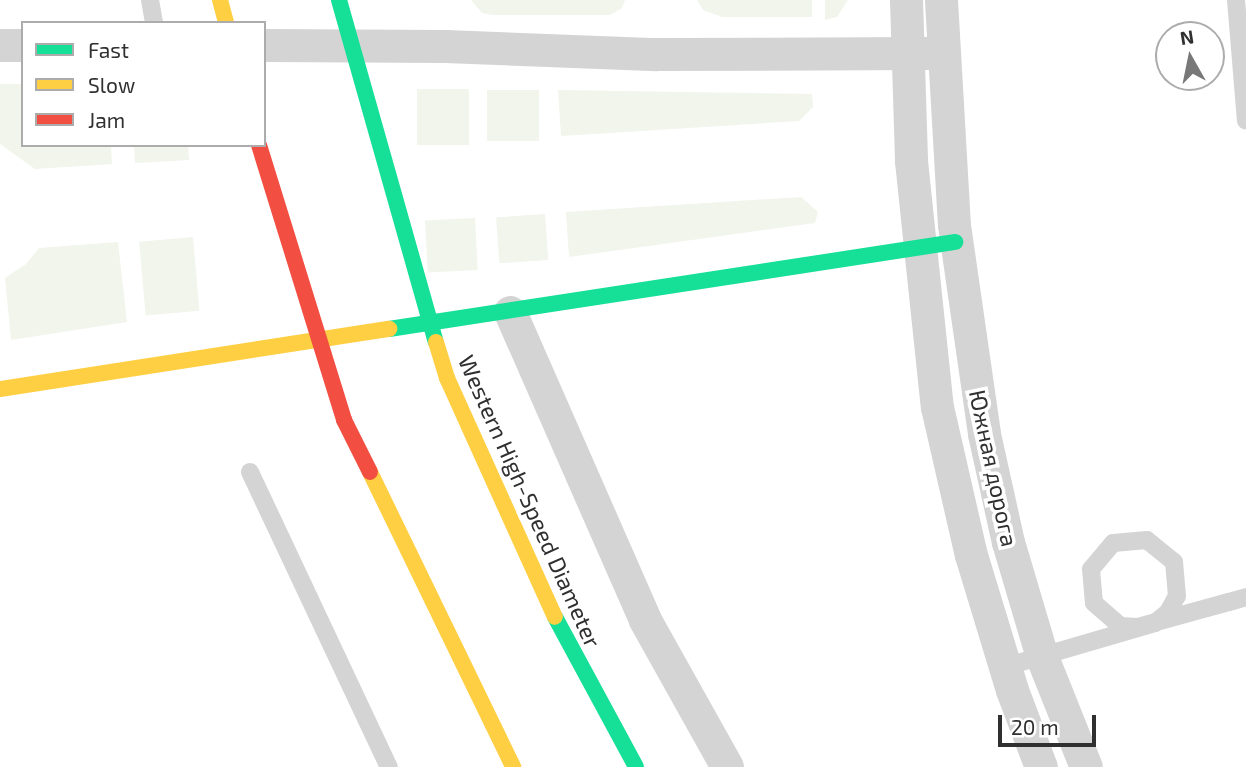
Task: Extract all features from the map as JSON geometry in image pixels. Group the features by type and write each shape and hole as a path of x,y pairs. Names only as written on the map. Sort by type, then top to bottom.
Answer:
{"main road":[{"path":"220,0 225,21"},
{"name":"Western High-Speed Diameter","path":"339,0 379,153 447,378 576,662 636,767"},
{"path":"260,147 344,420 513,767"},
{"path":"0,389 956,242"}],"street":[{"name":"Южная дорога","path":"906,0 911,161 917,249 937,407 971,555 1004,667 1041,767"},
{"name":"Южная дорога","path":"941,0 956,242 984,434 1042,657 1086,767"},
{"path":"0,46 21,46"},
{"path":"266,46 907,54 943,52"},
{"path":"510,312 645,620 727,767"}],"lane":[{"path":"149,0 154,21"},
{"path":"1236,0 1246,121"},
{"path":"250,472 389,767"},
{"path":"1004,667 1154,623 1168,612 1177,596 1174,562 1147,540 1113,543 1091,569 1094,603 1120,626 1138,627 1237,600"}],"shaded area":[{"path":"471,0 625,0 622,8 610,15 493,15 482,13"},
{"path":"697,0 812,0 812,17 722,17 703,10"},
{"path":"825,0 848,0 837,17 825,20"},
{"path":"0,84 21,84 21,147 111,147 112,164 35,169 0,144"},
{"path":"417,89 469,89 469,145 417,145"},
{"path":"487,90 539,90 539,141 487,141"},
{"path":"558,90 812,94 813,107 799,121 561,136"},
{"path":"134,147 188,147 189,160 135,163"},
{"path":"801,197 818,212 815,223 569,257 566,212"},
{"path":"545,214 548,260 499,263 496,217"},
{"path":"475,218 478,270 428,273 425,221"},
{"path":"193,237 199,311 146,315 139,242"},
{"path":"118,242 127,322 11,340 5,278 26,264 39,248"}],"traffic: fast":[{"path":"339,0 436,342"},
{"path":"389,329 955,242"},
{"path":"555,617 636,767"}],"traffic: slow":[{"path":"220,0 225,21"},
{"path":"0,389 389,329"},
{"path":"436,342 447,378 555,617"},
{"path":"370,472 513,767"}],"traffic: jam":[{"path":"260,147 344,420 370,472"}]}
